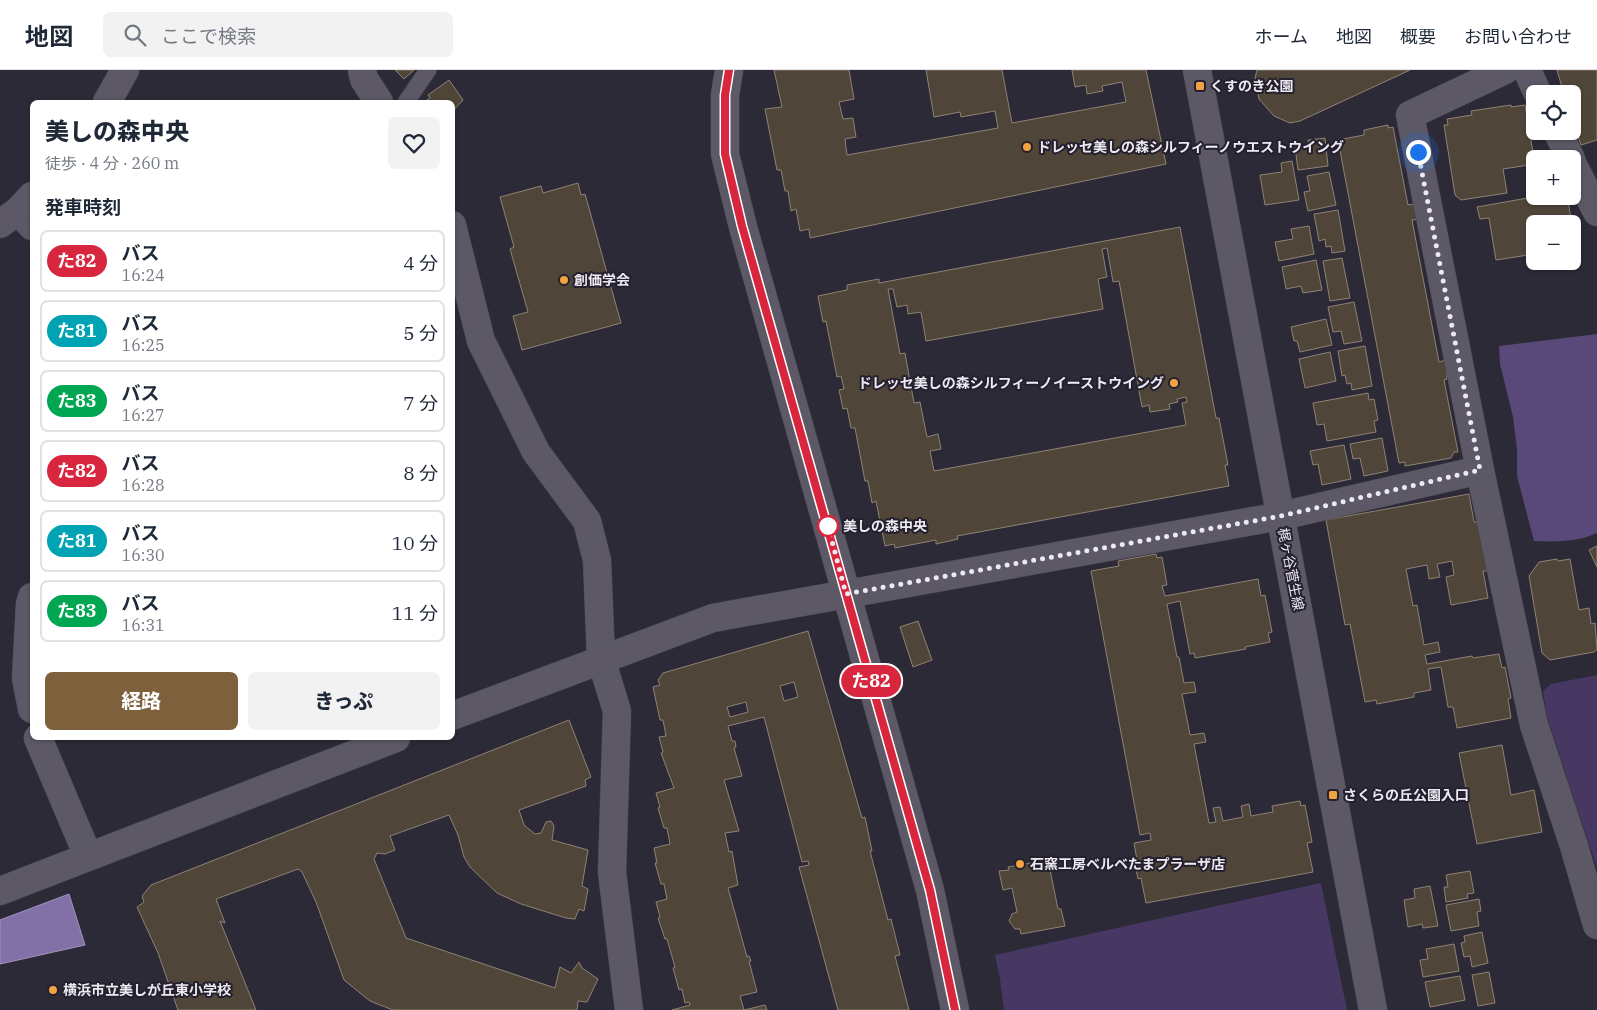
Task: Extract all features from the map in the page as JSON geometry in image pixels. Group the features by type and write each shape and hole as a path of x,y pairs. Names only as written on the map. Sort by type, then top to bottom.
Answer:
{"street":[{"path":"108,100 125,70"},
{"path":"362,70 364,79 378,100"},
{"path":"729,70 725,95 725,154 742,226 930,890 955,1010"},
{"name":"梶ヶ谷菅生線","path":"1196,70 1373,1010"},
{"path":"1505,70 1410,115 1480,470 1534,725 1574,846 1597,925"},
{"path":"1526,70 1534,85"},
{"path":"1581,180 1597,212"},
{"path":"455,237 481,341 536,452 587,521 597,560 600,659 617,711 612,872 629,1010"},
{"path":"455,715 713,618 1281,516 1480,470"},
{"path":"30,604 26,678 30,699"},
{"path":"39,740 88,856"},
{"path":"0,891 391,740"}],"lane":[{"path":"407,100 428,70"}],"shaded area":[{"path":"1597,334 1597,533 1566,541 1534,541 1517,476 1517,449 1513,417 1500,364 1499,346"},
{"path":"1597,675 1597,868 1547,717 1543,691 1551,684"},
{"path":"1321,883 1347,1010 1004,1010 995,955"},
{"path":"69,894 85,945 0,964 0,920"}],"building":[{"path":"395,70 414,70 404,79"},
{"name":"ドレッセ美しの森シルフィーノウエストウイング","path":"774,70 849,70 854,99 839,102 843,119 853,118 856,137 845,139 847,155 998,128 995,111 961,117 960,112 934,117 926,70 1002,70 1012,123 1126,102 1122,82 1102,86 1103,91 1087,94 1086,85 1075,87 1072,70 1146,70 1166,164 810,238 809,229 800,231 796,209 791,211 788,191 785,191 781,170 777,170 765,109 782,107"},
{"path":"1257,70 1410,70 1300,121 1290,123 1274,116 1259,99 1255,78"},
{"path":"1557,70 1597,70 1597,140 1581,145 1579,140 1581,140 1581,85 1561,85"},
{"path":"449,80 463,100 455,109 455,100 427,100 430,98 428,95"},
{"path":"1511,105 1511,107 1525,105 1526,140 1531,140 1533,150 1526,150 1526,165 1503,169 1507,193 1461,200 1455,195 1444,125 1448,125 1447,119 1472,115 1471,111"},
{"path":"1388,125 1388,128 1393,127 1408,205 1419,203 1422,219 1412,220 1439,362 1446,360 1447,379 1444,380 1458,452 1454,452 1451,458 1405,466 1405,462 1399,463 1338,140 1364,135 1364,130"},
{"path":"1325,138 1328,166 1298,170 1295,147 1309,146 1308,140"},
{"path":"1292,161 1299,200 1265,205 1260,175 1282,172 1281,163"},
{"path":"1329,172 1336,205 1308,211 1304,192 1310,191 1307,176"},
{"name":"創価学会","path":"578,183 581,195 585,194 621,323 522,350 513,316 528,312 510,249 514,247 500,197 541,186 543,193"},
{"path":"1526,198 1526,205 1569,205 1570,215 1526,215 1526,255 1496,260 1489,218 1480,219 1477,207"},
{"path":"1338,210 1345,251 1332,253 1331,246 1326,247 1325,239 1319,241 1314,214"},
{"path":"1309,226 1314,254 1279,261 1275,242 1293,239 1291,229"},
{"name":"ドレッセ美しの森シルフィーノイーストウイング","path":"1180,227 1216,418 1219,418 1228,465 1225,465 1229,486 957,536 958,539 936,544 936,540 895,548 894,544 885,546 876,501 872,503 868,481 865,481 855,428 851,428 847,408 843,409 839,390 844,389 841,376 837,377 826,321 823,322 818,296 847,290 847,285 879,279 879,283","holes":["1107,248 1113,282 1119,281 1142,407 1149,405 1150,412 1170,409 1169,404 1178,402 1177,399 1186,397 1187,402 1182,403 1186,425 934,471 930,451 941,449 938,434 927,437 920,402 914,403 905,353 900,354 888,289 893,289 897,307 907,305 908,314 921,312 926,341 1103,309 1098,279 1107,277 1102,249"]},
{"path":"1342,258 1350,298 1330,301 1323,261"},
{"path":"1316,260 1322,290 1303,293 1301,286 1286,289 1282,267"},
{"path":"1354,302 1362,341 1344,344 1341,331 1333,332 1328,307"},
{"path":"1326,319 1332,345 1300,352 1297,341 1294,341 1291,327"},
{"path":"1365,346 1372,386 1352,390 1351,383 1347,384 1345,375 1342,376 1338,351"},
{"path":"1330,352 1336,381 1305,388 1299,359"},
{"path":"1368,393 1369,400 1374,399 1378,420 1374,421 1376,432 1327,441 1324,424 1317,425 1313,403"},
{"path":"1382,438 1388,471 1364,476 1360,458 1353,459 1350,444"},
{"path":"1344,445 1351,479 1322,485 1318,464 1313,465 1310,451"},
{"path":"1469,494 1474,522 1478,522 1488,571 1483,571 1488,598 1451,605 1446,577 1454,575 1452,561 1437,564 1440,577 1429,579 1427,565 1406,569 1413,606 1417,605 1424,645 1438,642 1440,652 1425,655 1427,664 1472,656 1473,658 1499,654 1502,668 1505,667 1511,698 1508,699 1511,718 1457,728 1453,707 1448,707 1441,667 1428,669 1431,690 1414,693 1414,697 1377,704 1376,700 1365,702 1350,624 1345,625 1326,520"},
{"path":"1597,546 1597,567 1589,550"},
{"path":"1156,554 1157,558 1162,557 1167,585 1162,586 1165,596 1258,579 1261,596 1265,595 1272,632 1268,633 1270,642 1245,647 1246,649 1195,658 1194,653 1190,654 1180,601 1167,604 1184,683 1194,682 1196,692 1182,694 1190,735 1204,733 1206,742 1194,744 1209,823 1216,822 1213,808 1220,807 1223,821 1243,817 1241,806 1249,804 1251,816 1273,812 1272,806 1300,801 1301,806 1305,805 1312,842 1307,843 1313,872 1146,903 1141,878 1138,879 1134,860 1137,860 1134,843 1151,840 1150,833 1140,835 1091,571 1119,566 1118,561"},
{"path":"1557,559 1558,561 1570,559 1579,610 1589,608 1591,624 1595,623 1597,650 1550,660 1542,653 1529,576 1539,562"},
{"path":"918,621 932,660 913,667 900,627"},
{"path":"808,631 862,818 865,817 872,851 870,851 888,920 891,919 900,955 895,956 909,1010 838,1010 799,867 809,865 808,861 802,862 764,717 728,726 732,741 735,741 736,747 734,748 742,776 724,780 739,831 725,833 729,852 732,851 738,885 728,888 747,957 749,956 751,961 749,961 757,992 740,996 744,1010 672,1010 690,1005 689,1002 685,1003 682,989 679,990 667,939 665,939 658,918 660,917 656,902 667,899 664,884 661,884 655,863 657,863 654,848 670,844 667,828 664,828 658,808 660,807 656,793 674,788 661,753 663,752 659,737 666,736 663,720 660,720 653,687 660,685 658,680 663,673","holes":["794,682 798,697 784,701 780,686","746,702 748,712 730,717 727,707"]},
{"path":"569,720 591,777 585,780 586,786 519,810 524,825 535,834 541,833 546,822 551,821 554,826 552,840 588,850 582,886 588,889 584,911 579,909 575,919 521,904 497,893 470,867 464,857 458,835 449,815 390,836 395,850 385,854 377,853 374,859 406,938 555,988 560,967 571,973 579,962 582,968 598,979 587,1002 578,1001 577,1010 393,1010 370,1001 344,980 316,902 302,872 298,869 216,899 225,923 220,921 256,1010 178,1010 158,953 137,907 144,902 142,896 151,885"},
{"path":"1502,745 1511,795 1534,790 1542,832 1477,844 1459,753"},
{"path":"1048,860 1058,909 1061,909 1065,926 1021,934 1020,929 1015,929 1009,921 1012,914 1017,912 1012,888 1003,890 999,871 1009,870 1008,867"},
{"path":"1470,871 1474,893 1467,894 1468,898 1446,902 1444,887 1448,887 1446,875"},
{"path":"1430,886 1438,926 1423,928 1422,924 1408,927 1404,900 1415,898 1414,889"},
{"path":"1479,899 1481,911 1477,912 1479,926 1451,931 1446,905"},
{"path":"1482,932 1488,963 1472,967 1470,956 1464,957 1461,943 1465,942 1464,936"},
{"path":"1454,944 1459,971 1423,977 1420,960 1428,959 1426,949"},
{"path":"1489,972 1495,1003 1478,1006 1472,975"},
{"path":"1460,976 1465,1000 1430,1007 1425,982"},
{"path":"765,1005 767,1010 744,1010"}],"bus line":[{"name":"た82","path":"729,70 725,95 725,154 742,226 930,890 955,1010"}],"place":[{"name":"くすのき公園","path":"1200,86"},
{"name":"ドレッセ美しの森シルフィーノウエストウイング","path":"1027,147"},
{"name":"創価学会","path":"564,280"},
{"name":"ドレッセ美しの森シルフィーノイーストウイング","path":"1174,383"},
{"name":"美しの森中央","path":"828,526"},
{"name":"さくらの丘公園入口","path":"1333,795"},
{"name":"石窯工房ベルベたまプラーザ店","path":"1020,864"},
{"name":"横浜市立美しが丘東小学校","path":"53,990"}],"route":[{"path":"828,526 846,594 1281,516 1480,470 1418,152"}]}
